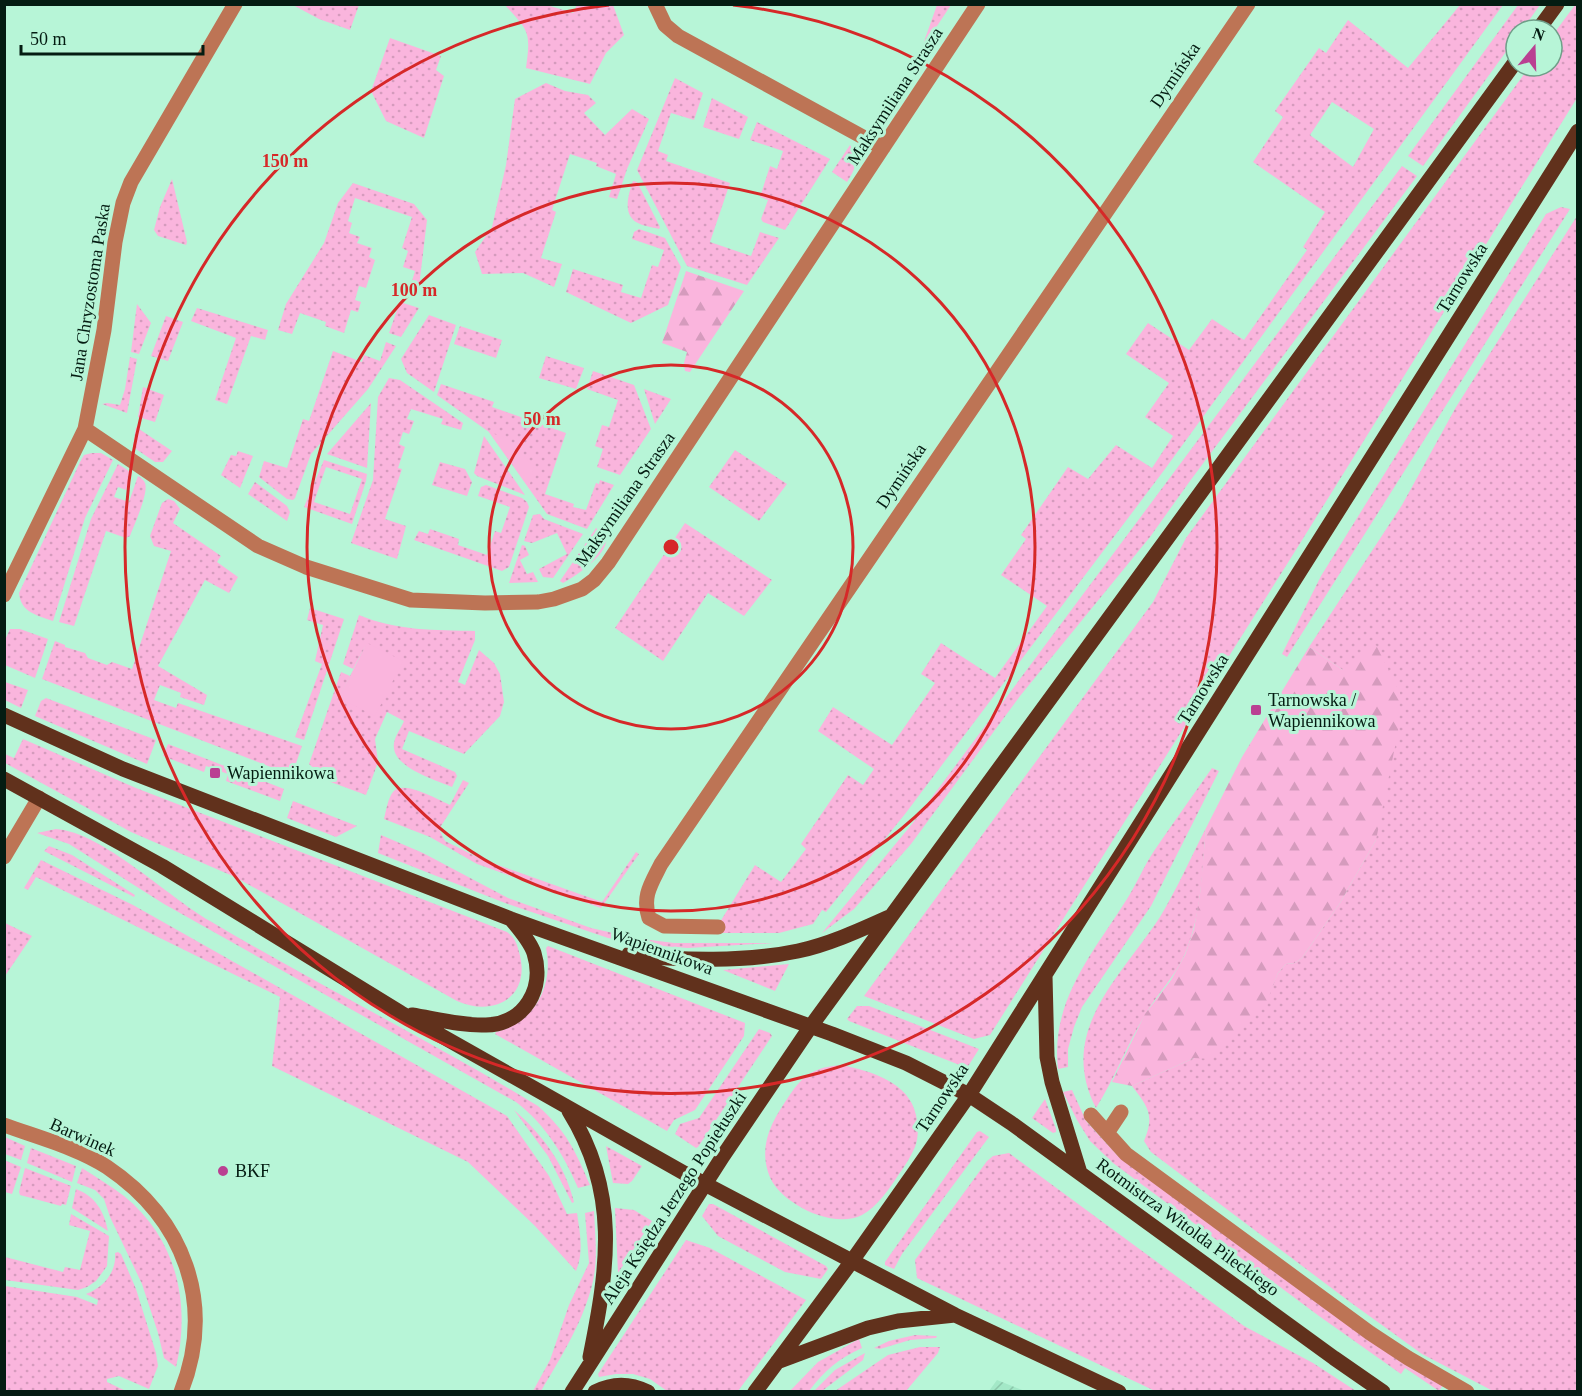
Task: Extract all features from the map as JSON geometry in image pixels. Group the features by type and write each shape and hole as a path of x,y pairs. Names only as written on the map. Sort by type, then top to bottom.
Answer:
{"main road":[{"path":"1547,18 1557,4"},
{"path":"811,1026 1504,77"},
{"name":"Tarnowska","path":"852,1261 969,1095 1578,131"},
{"name":"Wapiennikowa","path":"4,715 123,769 511,919 811,1026 906,1063 969,1095"},
{"path":"4,779 162,866 401,1013 705,1184 955,1315 1119,1392"},
{"path":"600,950 644,956 715,959 760,956 798,951 854,933 891,915"},
{"path":"401,1013 456,1023 488,1025 506,1021 522,1011 537,986 538,968 534,950 511,919"},
{"path":"1045,976 1047,1057 1050,1074 1061,1117 1080,1173"},
{"name":"Aleja Księdza Jerzego Popiełuszki","path":"572,1392 705,1184 811,1026"},
{"name":"Rotmistrza Witolda Pileckiego","path":"969,1095 1383,1392"},
{"path":"568,1108 590,1149 603,1198 606,1233 603,1292 589,1364"},
{"path":"755,1392 852,1261"},
{"path":"777,1362 868,1328 898,1321 955,1315"},
{"path":"595,1392 616,1384 633,1385 648,1392"}],"street":[{"name":"Jana Chryzostoma Paska","path":"4,595 85,429 104,330 115,243 123,203 131,182 235,4"},
{"path":"655,4 665,25 678,36 884,148"},
{"name":"Maksymiliana Strasza","path":"85,429 258,546 306,567 411,600 485,603 538,602 582,589 594,580 608,563 978,4"},
{"name":"Dymińska","path":"718,927 664,926 649,918 645,905 649,888 661,864 1248,4"},
{"path":"4,857 39,798"},
{"path":"1107,1133 1121,1112"},
{"path":"1091,1114 1126,1154 1370,1333 1467,1392"},
{"name":"Barwinek","path":"4,1125 83,1155 105,1166 135,1188 163,1218 176,1240 190,1278 195,1307 195,1339 187,1377 181,1392"}],"shaded area":[{"path":"997,1380 1017,1388 1025,1391 989,1391"}],"green space":[{"path":"359,4 350,30 319,19 293,5"},
{"path":"505,5 547,5 573,13 577,5 613,5 624,35 606,53 590,84 526,68 528,39 524,27"},
{"path":"937,5 951,5 921,50"},
{"path":"1460,5 1503,5 1165,469 905,814 826,912 822,910 813,924 779,933 719,933 720,922 755,865 781,882 806,849 801,844 848,775 863,785 874,769 818,731 833,707 892,745 935,683 921,674 941,643 995,678 1047,606 1001,575 1026,539 1021,535 1068,467 1088,479 1116,445 1152,468 1173,436 1145,417 1169,383 1126,354 1148,323 1189,350 1212,319 1244,340 1307,250 1303,247 1325,212 1253,162 1283,117 1275,111 1319,48 1326,53 1348,20 1408,68","holes":["1332,102 1374,129 1353,167 1310,135"]},
{"path":"1518,5 1540,5 1531,18 1509,18"},
{"path":"1575,5 1578,5 1577,98 990,1035 974,1039 864,996 1153,602 1186,538 1521,78 1564,78 1564,20"},
{"path":"1504,24 1504,55 1423,166 1408,156"},
{"path":"390,38 441,56 436,70 444,76 424,138 386,121 371,91"},
{"path":"675,78 703,93 694,120 671,113 658,151 668,155 666,161 730,183 710,242 751,256 760,232 779,238 747,285 687,266 637,170"},
{"path":"546,83 565,91 588,95 596,103 584,113 605,135 632,109 649,119 627,169 617,199 609,197 616,174 596,166 597,163 570,154 552,210 556,212 541,258 562,264 554,287 523,273 482,274 475,252 492,227 506,165 515,99"},
{"path":"712,98 748,117 739,139 703,127"},
{"path":"757,122 830,159 785,230 763,222 761,219 768,200 760,197 770,166 777,169 783,151 750,140"},
{"path":"850,145 855,154 855,164 853,173 847,182 832,172"},
{"path":"1402,166 1417,176 1150,537 1020,696 911,844 854,909 822,933 912,824"},
{"path":"172,179 186,245 158,236 154,230 160,207"},
{"path":"633,181 637,182 659,229 638,223 629,213 628,203"},
{"path":"353,183 414,204 427,220 418,295 409,291 415,271 403,267 408,251 402,248 412,217 355,198 348,221 352,223 349,233 360,237 357,243 372,248 369,257 375,260 366,288 359,286 355,300 361,302 358,312 351,310 344,333 325,326 326,322 300,313 292,334 278,330 286,304 324,243 338,203"},
{"path":"1561,207 1570,209 1287,657 1282,654 1321,576 1546,214"},
{"path":"1577,216 1577,1391 1493,1391 1422,1354 1151,1152 1144,1141 1149,1124 1148,1112 1132,1086 1194,1058 1265,1004 1278,973 1286,964 1295,963 1302,958 1340,903 1376,840 1343,670 1309,647 1402,505 1456,407"},
{"path":"639,229 665,238 681,267 668,305 631,323 566,292 573,269 623,285 621,292 641,298 652,265 658,267 664,250 632,239 634,232"},
{"path":"686,271 744,291 690,372 685,371 684,363 687,352 662,343"},
{"path":"400,302 419,308 401,337 389,333"},
{"path":"137,304 151,323 139,354 131,352"},
{"path":"197,308 268,330 265,340 251,336 227,404 215,400 236,338 191,321"},
{"path":"429,315 456,325 434,392 407,373 401,359"},
{"path":"166,316 183,322 168,361 151,356"},
{"path":"460,326 502,340 496,358 454,344"},
{"path":"386,342 396,346 368,389 311,454 295,498 287,499 259,477 264,461 287,468 303,419 309,421 333,351 362,362 364,355 380,361"},
{"path":"546,356 584,368 576,389 539,378"},
{"path":"130,357 137,359 127,413 102,404 120,405"},
{"path":"593,371 634,385 651,429 620,475 597,467 603,449 595,446 602,425 609,427 618,400 587,389"},
{"path":"389,378 400,380 463,423 461,430 441,424 443,419 411,409 407,419 414,421 409,434 403,432 399,444 405,447 398,468 402,469 385,519 406,526 397,559 351,543 373,480 378,397"},
{"path":"441,384 494,402 492,407 566,433 545,494 574,504 573,507 586,510 596,483 599,484 600,480 614,485 587,529 547,514 489,432 437,395"},
{"path":"143,387 164,395 155,422 138,417"},
{"path":"644,389 671,399 655,424"},
{"path":"371,403 367,468 327,454"},
{"path":"136,427 172,451 163,462 155,462 133,447"},
{"path":"489,432 508,439 534,467 529,488"},
{"path":"484,436 525,495 474,473"},
{"path":"735,450 787,484 759,521 709,487"},
{"path":"238,451 253,456 240,488 221,475 231,455 236,456"},
{"path":"101,453 113,460 85,518 53,621 26,609 20,600 19,593 80,462 84,455"},
{"path":"324,460 367,474 352,524 304,507","holes":["326,467 362,479 350,514 314,502"]},
{"path":"440,462 465,469 472,482 467,496 432,485"},
{"path":"118,464 132,473 126,490 118,487 114,497 129,502 138,476 145,483 145,494 138,517 130,536 126,538 106,531 74,626 59,622 91,519"},
{"path":"255,482 287,506 290,512 287,521 248,494"},
{"path":"486,485 522,498 529,507 509,567 502,571 414,540 419,531 428,534 430,529 459,539 458,545 487,555 495,531 501,533 510,507 478,496 481,487"},
{"path":"168,499 174,501 180,509 173,523 221,556 217,562 238,577 229,593 205,580 158,666 207,695 204,705 180,697 181,693 160,685 154,700 176,708 178,703 302,746 293,772 289,774 42,679 55,641 107,665 112,662 132,669 171,551 154,546 150,536 162,503"},
{"path":"540,514 544,519 583,534 553,578 543,577 539,569 567,554 557,533 532,543 524,541 533,515"},
{"path":"685,523 772,580 744,616 708,593 663,661 615,628"},
{"path":"596,528 606,535 603,549 592,563 563,583 560,581"},
{"path":"522,545 525,546 529,555 520,560 527,574 533,572 538,582 509,583"},
{"path":"310,608 344,619 304,740 295,737 322,664 315,661 323,625 307,620"},
{"path":"359,615 402,627 475,631 475,640 458,682 465,685 479,650 494,663 500,674 504,702 500,716 464,754 409,731 402,749 455,772 457,776 452,787 406,766 399,759 394,743 404,721 387,712 375,739 378,762 366,795 328,781 309,764 341,672 350,676 339,698 367,643 353,669 343,664"},
{"path":"10,629 20,629 48,639 35,678 5,665 5,640"},
{"path":"367,643 403,661 375,716 339,698"},
{"path":"1376,645 1400,693 1398,732 1376,840 1340,903 1302,958 1295,963 1286,964 1278,973 1266,1004 1212,1059 1194,1058 1132,1086 1112,1082 1145,1014 1171,980 1185,955 1194,929 1200,894 1206,828 1242,757 1309,647 1343,670"},
{"path":"5,682 28,690 21,708 5,700"},
{"path":"46,698 156,740 147,764 35,716 41,701"},
{"path":"23,739 136,788 507,932 519,952 522,967 520,981 515,991 497,1005 471,1006 457,1001 235,877 131,832 5,763 5,754 14,758"},
{"path":"168,744 284,789 280,801 226,781 228,774 206,766 204,772 163,756"},
{"path":"1212,768 1219,771 1151,906 1082,1007 1068,1049 1068,1067 1058,1069 1057,1044 1061,1021 1067,1000 1077,979 1154,851"},
{"path":"463,780 469,783 439,829 445,841 481,859 602,902 636,852 639,854 601,908 477,864 430,837 384,819 390,798 398,789 412,789 450,805"},
{"path":"293,801 357,826 336,837 287,818"},
{"path":"1206,828 1198,908 1191,939 1176,970 1132,1038 1096,1108 1086,1080 1084,1054 1088,1030 1098,1006 1112,983 1160,917"},
{"path":"56,829 94,841 210,921 538,1106 556,1124 569,1142 590,1185 578,1188 553,1141 536,1120 516,1102 164,904 69,844 37,833"},
{"path":"381,835 423,853 508,898 591,928 635,938 674,943 774,943 688,948 648,945 608,938 505,903 378,853"},
{"path":"49,846 72,855 135,895 134,897 44,851"},
{"path":"41,860 133,905 507,1116 549,1176 567,1214 577,1213 581,1250 576,1271 535,1226 468,1162 272,1066 280,997 36,877 28,890 24,888"},
{"path":"5,923 32,936 5,976"},
{"path":"548,946 745,1023 744,1036 695,1110 674,1120 667,1131 495,1034 521,1020 539,1000 547,976 546,948"},
{"path":"789,964 775,991 723,970"},
{"path":"857,1006 869,1006 979,1049 967,1068 849,1021 847,1019"},
{"path":"759,1029 772,1036 696,1148 675,1134 680,1124 699,1118"},
{"path":"841,1065 876,1075 897,1086 912,1104 918,1127 915,1147 887,1191 868,1212 846,1219 820,1216 804,1209 779,1191 768,1172 765,1151 773,1123 800,1082 818,1070"},
{"path":"1072,1090 1086,1121 1118,1156 1443,1385 1439,1391 1405,1368 1401,1374 1113,1163 1090,1141 1077,1120 1063,1092"},
{"path":"1045,1099 1056,1129 1053,1133 1032,1118"},
{"path":"514,1110 552,1152 565,1176 574,1202 572,1203 548,1156"},
{"path":"980,1131 989,1137 902,1254 894,1269 885,1265 977,1132"},
{"path":"5,1137 25,1146 21,1160 5,1154"},
{"path":"606,1146 642,1166 628,1184 613,1183"},
{"path":"31,1148 76,1166 72,1182 27,1163"},
{"path":"1009,1153 1244,1326 1313,1363 1356,1391 1155,1391 917,1278 915,1260 987,1161 993,1156"},
{"path":"4,1160 21,1167 12,1194 5,1192"},
{"path":"25,1168 71,1186 66,1205 61,1206 20,1195"},
{"path":"82,1168 124,1196 142,1213 157,1232 168,1252 176,1274 182,1320 176,1367 164,1358 142,1284 110,1217 104,1199 95,1190 77,1183"},
{"path":"76,1189 98,1205 108,1231 72,1208"},
{"path":"709,1204 713,1204 828,1269 821,1279 785,1272 718,1236 702,1216"},
{"path":"615,1208 634,1210 652,1221 618,1273"},
{"path":"594,1211 595,1264 589,1296 571,1338 541,1391 533,1391 550,1360 569,1305 589,1263 585,1213"},
{"path":"71,1214 109,1236 107,1266 96,1281 78,1290 5,1280 5,1257 63,1272 65,1267 80,1270 90,1231 69,1225"},
{"path":"686,1240 710,1248 806,1300 738,1391 667,1391 650,1379 633,1374 599,1377 598,1374"},
{"path":"115,1253 121,1254 136,1289 156,1353 158,1366 149,1389 119,1376 107,1379 107,1382 126,1391 5,1391 5,1286 77,1297 97,1305 98,1300 86,1294 98,1288 108,1278 114,1267"},
{"path":"915,1335 937,1336 936,1338 910,1340 880,1349 874,1348 889,1341"},
{"path":"859,1339 862,1348 832,1366 809,1391 789,1392 818,1362"},
{"path":"920,1347 940,1347 938,1353 906,1391 835,1391 888,1355"},
{"path":"865,1353 863,1360 822,1391 814,1391 835,1370"}],"place":[{"name":"Tarnowska / Wapiennikowa","path":"1256,710"},
{"name":"Wapiennikowa","path":"215,773"},
{"name":"BKF","path":"223,1171"}]}
